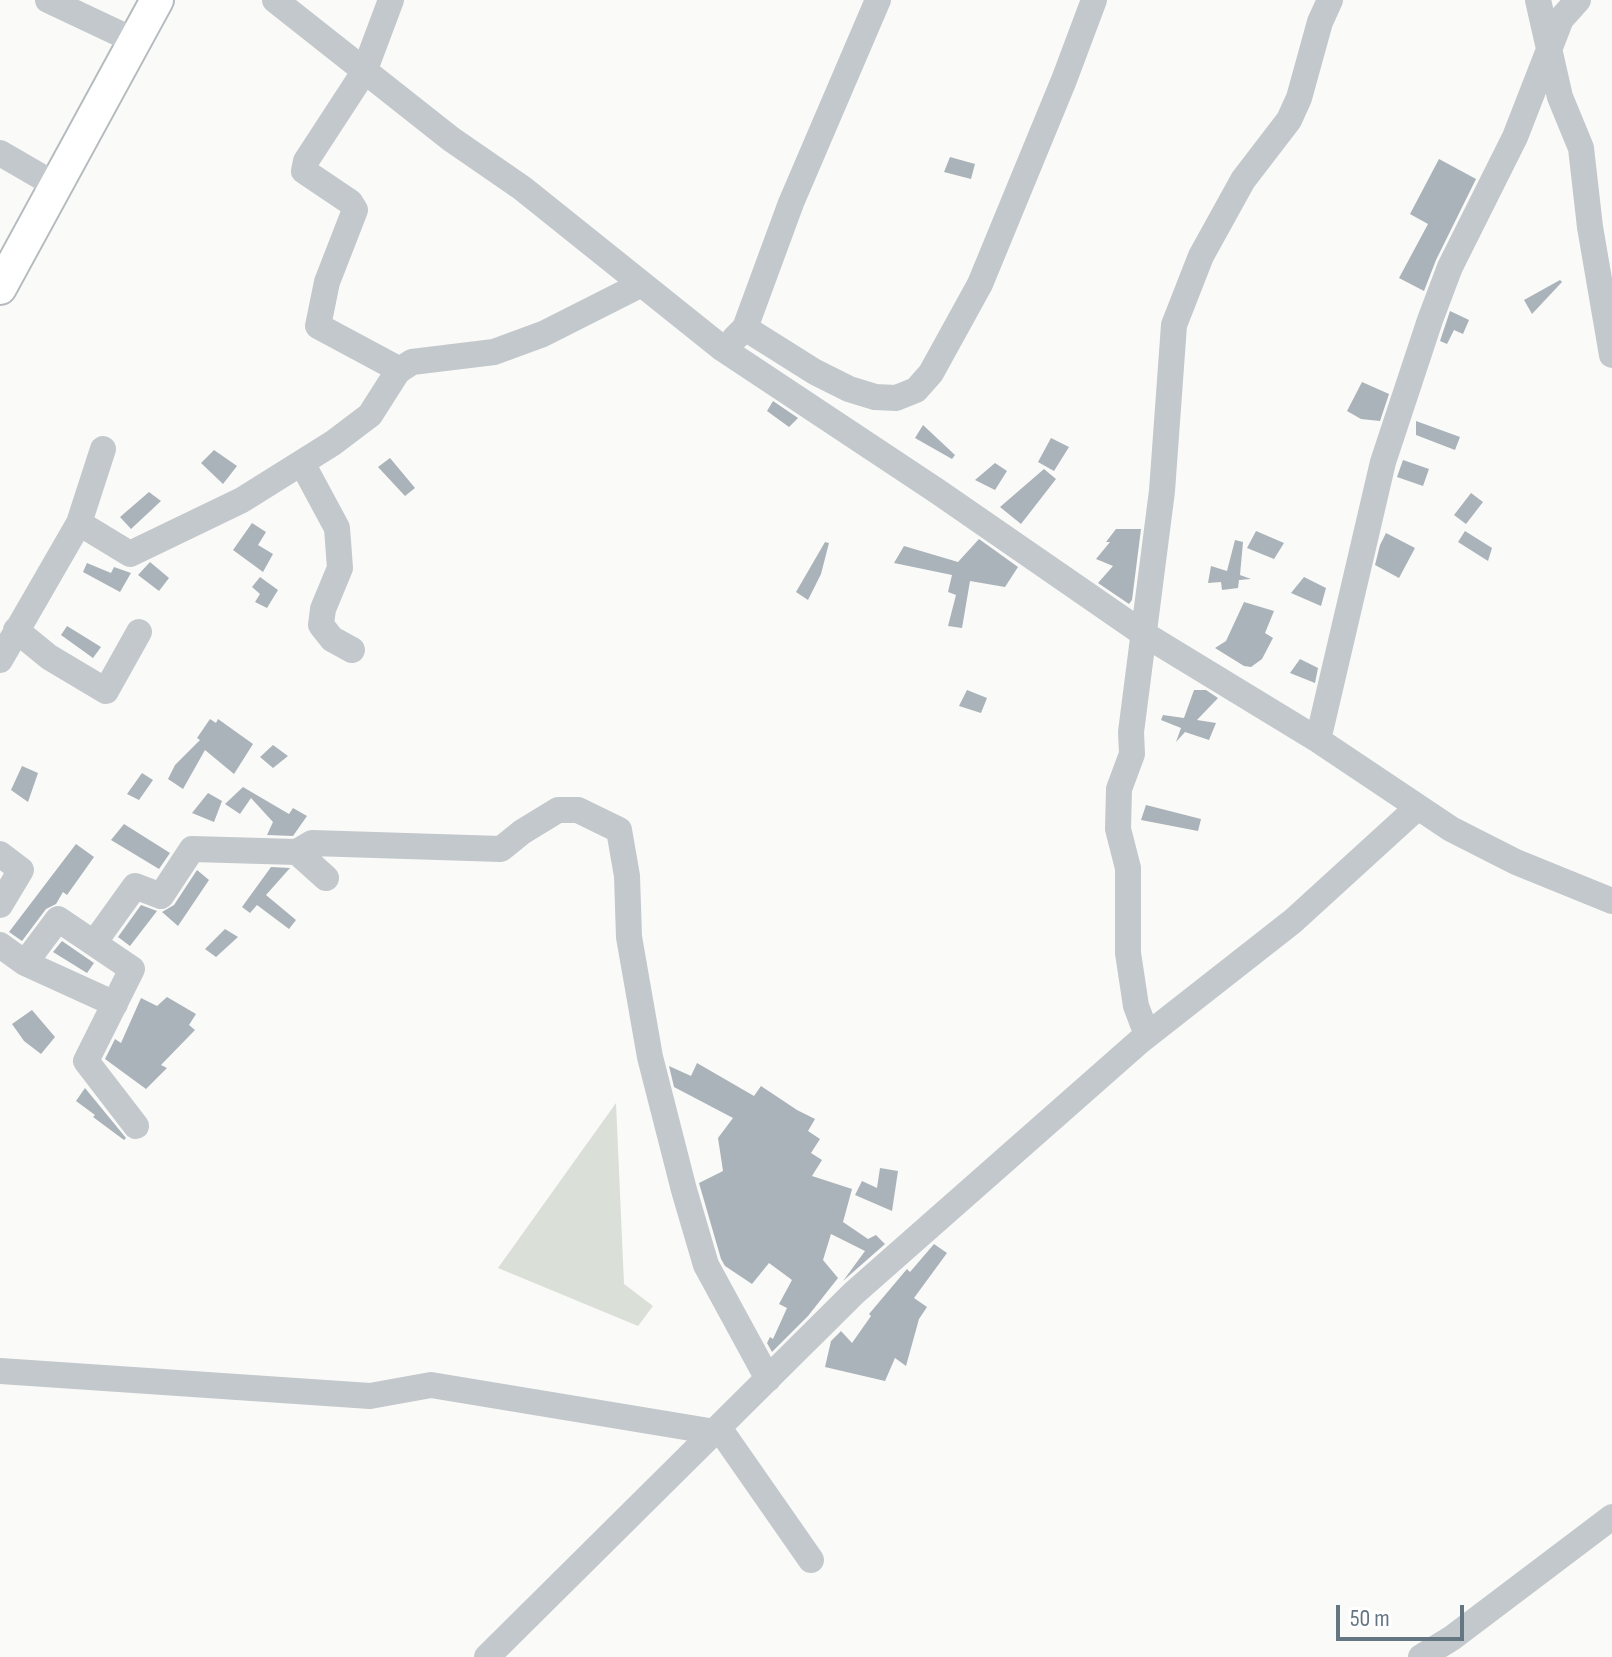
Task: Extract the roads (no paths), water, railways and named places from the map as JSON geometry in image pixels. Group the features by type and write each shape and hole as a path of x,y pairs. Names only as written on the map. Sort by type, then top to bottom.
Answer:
{"main road":[{"path":"0,288 157,0"}],"street":[{"path":"48,0 135,41"},
{"path":"275,0 451,139 522,188 723,349 1144,634 1318,740 1451,829 1516,862 1612,901"},
{"path":"391,0 364,72 306,161 304,171 350,202 355,210 327,282 318,326 400,370"},
{"path":"723,349 745,328 796,189 878,0"},
{"path":"745,328 815,372 849,389 875,397 896,398 916,390 931,373 980,284 1094,0"},
{"path":"1147,1035 1136,1006 1131,975 1127,928 1128,868 1118,829 1119,789 1132,754 1131,732 1162,491 1174,325 1201,256 1243,180 1289,120 1330,0"},
{"path":"1538,0 1560,97 1581,148 1590,227 1608,304 1612,355"},
{"path":"1318,740 1349,618 1383,462 1406,390 1450,267 1515,137 1561,19 1578,0"},
{"path":"0,153 57,186"},
{"path":"79,523 130,554 242,500 302,463 370,415 400,370 417,360 463,358 494,352 543,334 642,284"},
{"path":"0,660 79,523 103,449"},
{"path":"302,463 337,528 340,568 323,609 321,625 332,639 352,650"},
{"path":"16,630 49,657 106,691 139,632"},
{"path":"487,1657 854,1293 1147,1035 1293,921 1418,807"},
{"path":"94,943 135,886 161,896 192,849 297,852 312,843 501,849 558,810 578,810 619,830 627,876 629,937 650,1057 684,1190 706,1265 768,1379"},
{"path":"297,852 326,878"},
{"path":"0,854 21,870 0,905"},
{"path":"25,963 58,919 132,969 86,1061 136,1126"},
{"path":"0,945 25,963 115,1004"},
{"path":"0,1371 370,1396 431,1385 717,1430 811,1560"},
{"path":"1421,1657 1452,1638 1612,1517"}]}
